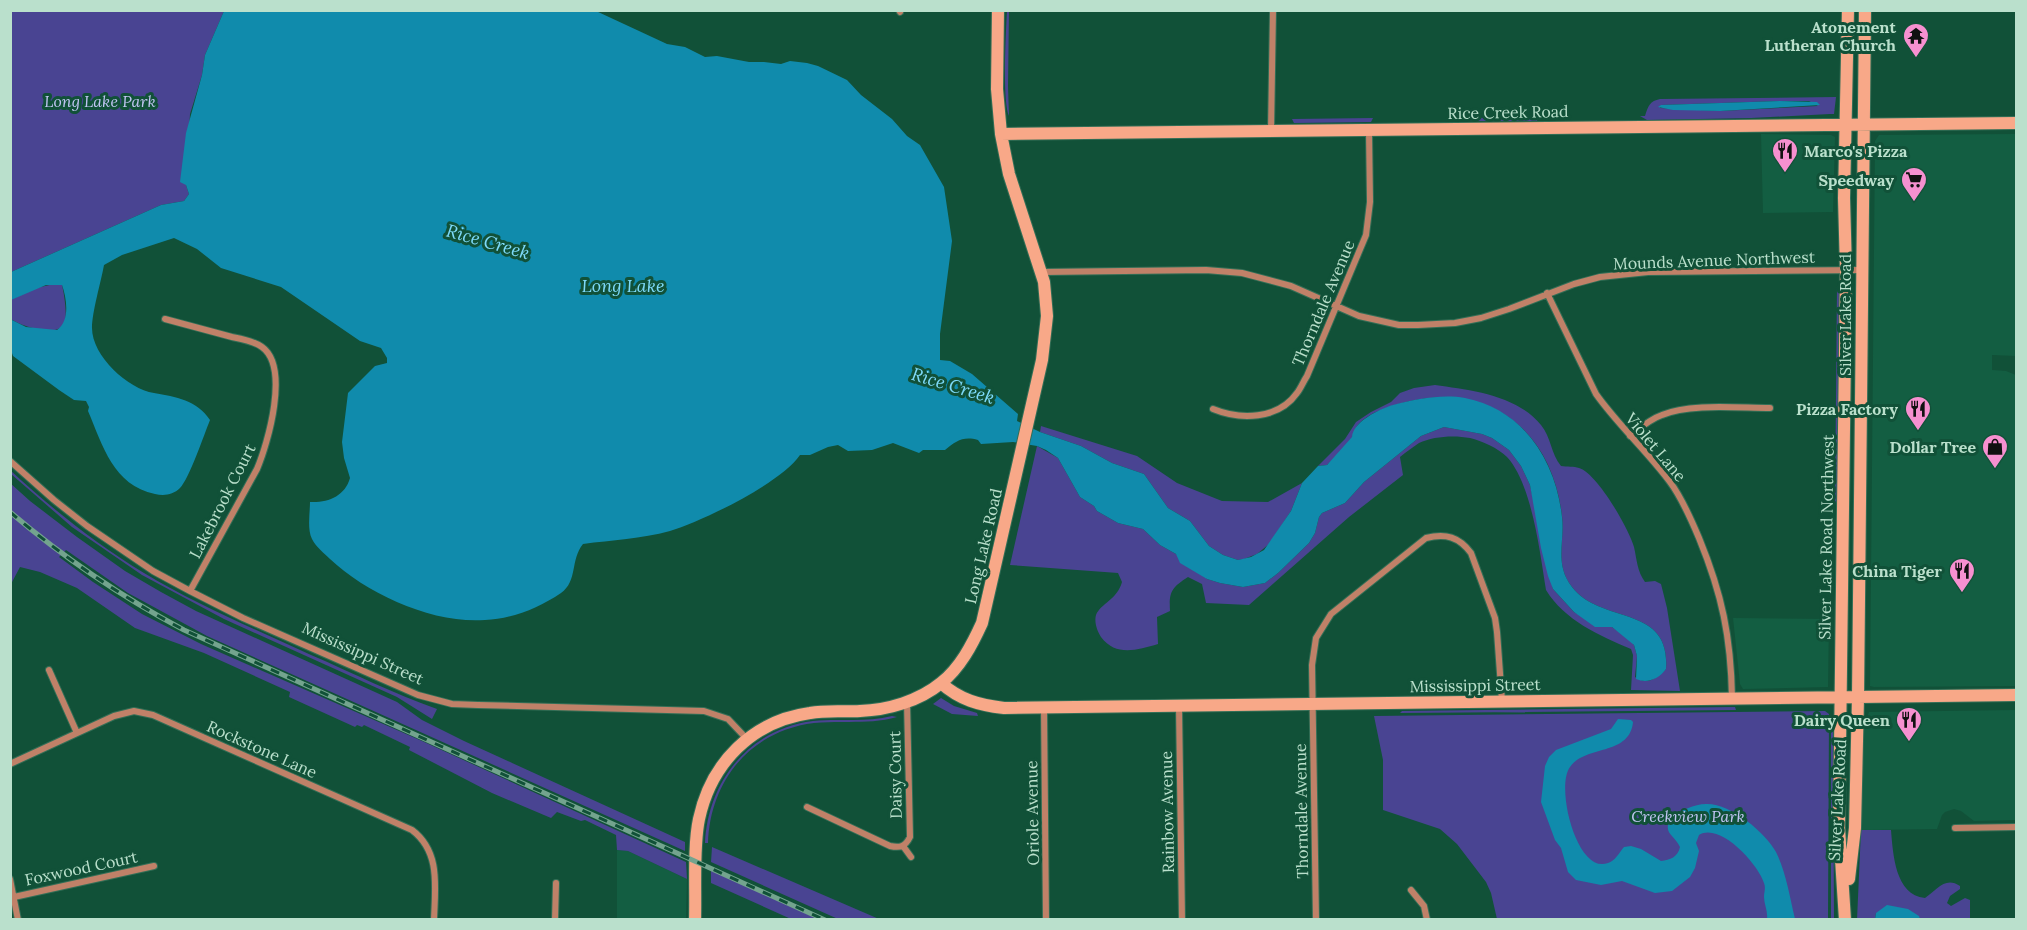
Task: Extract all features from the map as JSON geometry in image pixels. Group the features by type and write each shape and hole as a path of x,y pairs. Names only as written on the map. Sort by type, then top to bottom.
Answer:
{"street":[{"name":"Long Lake Road","path":"695,920 697,834 701,810 708,788 718,769 746,738 760,729 794,716 825,711 872,711 907,702 941,683 961,662 973,644 982,623 1046,333 1046,298 1042,272 1010,174 1000,134 997,89 998,10"},
{"path":"1271,131 1273,10"},
{"name":"Silver Lake Road Northwest","path":"1845,913 1839,828 1848,10"},
{"name":"Silver Lake Road","path":"1845,913 1855,828 1858,698 1865,10"},
{"name":"Rice Creek Road","path":"1000,134 2016,123"},
{"name":"Thorndale Avenue","path":"1213,409 1227,415 1254,417 1275,410 1296,394 1307,376 1366,236 1370,202 1370,130"},
{"name":"Mounds Avenue Northwest","path":"1042,272 1206,270 1242,273 1281,283 1359,316 1399,325 1455,323 1481,318 1547,293 1600,277 1640,273 1862,270"},
{"name":"Violet Lane","path":"1547,293 1596,394 1672,484 1695,527 1724,609 1731,664 1732,698"},
{"name":"Lakebrook Court","path":"165,319 257,344 270,355 275,368 271,430 265,450 253,477 190,591"},
{"path":"1630,435 1651,419 1677,410 1770,408"},
{"name":"Mississippi Street","path":"10,461 95,532 153,571 243,618 418,695 452,704 704,711 728,719 746,738"},
{"name":"Thorndale Avenue","path":"1316,920 1313,651 1316,638 1330,614 1417,543 1426,538 1443,535 1456,539 1472,553 1495,618 1502,701"},
{"path":"50,670 77,733"},
{"name":"Mississippi Street","path":"941,683 959,698 1004,708 2016,695"},
{"name":"Daisy Court","path":"807,807 890,846 903,846 910,837 907,702"},
{"name":"Rainbow Avenue","path":"1179,705 1182,920"},
{"name":"Oriole Avenue","path":"1044,707 1046,920"},
{"name":"Rockstone Lane","path":"10,764 124,713 144,712 403,825 420,837 431,855 435,873 434,920"},
{"path":"1955,828 2016,827"},
{"path":"903,846 911,857"},
{"name":"Foxwood Court","path":"14,897 154,866"},
{"path":"10,879 18,920"},
{"path":"555,920 556,883"},
{"path":"1411,890 1424,906 1428,920"}],"shaded area":[{"path":"1761,134 1831,135 1835,137 1833,212 1763,213"},
{"path":"2016,134 2016,356 1992,355 1992,370 2006,371 2016,375 2016,686 1870,686 1875,141 1879,135"},
{"path":"1733,618 1829,619 1828,687 1743,689 1740,684"},
{"path":"2016,710 2016,820 1974,821 1961,811 1954,809 1942,815 1937,829 1861,830 1864,728 1868,727 1869,712"},
{"path":"617,850 628,851 687,879 686,919 617,920"}],"green space":[{"path":"1009,10 1009,116 1005,65 1007,11"},
{"name":"Long Lake Park","path":"11,11 224,11 205,55 202,75 190,114 186,185 189,194 184,201 161,205 11,272"},
{"path":"1836,97 1834,114 1647,120 1640,116 1645,116 1650,104 1660,99","holes":["1809,101 1818,106 1720,111 1660,108 1661,105"]},
{"path":"1538,117 1537,121 1468,121 1467,118"},
{"path":"1373,118 1371,122 1294,123 1292,119"},
{"path":"54,284 62,285 65,299 65,321 60,328 38,329 22,325 11,319 10,300 36,288"},
{"path":"1837,286 1839,286 1839,291 1837,502 1835,505"},
{"path":"1435,385 1492,396 1519,407 1541,425 1561,466 1577,467 1586,472 1603,490 1631,539 1642,578 1645,582 1655,581 1661,584 1680,691 1631,690 1633,655 1631,649 1584,626 1554,601 1546,590 1534,520 1516,469 1499,451 1470,438 1451,436 1431,439 1407,451 1400,457 1403,475 1349,517 1249,605 1206,603 1202,584 1188,577 1172,591 1170,611 1157,617 1158,644 1135,650 1120,650 1107,643 1098,632 1096,615 1120,588 1122,582 1118,573 1010,565 1037,446 1058,458 1080,497 1094,506 1097,511 1118,523 1143,529 1160,545 1176,554 1207,579 1243,587 1265,583 1278,573 1309,543 1322,513 1345,503 1364,482 1421,436 1444,427 1482,434 1509,450 1521,466 1530,485 1553,589 1574,612 1600,626 1612,627 1630,640 1637,656 1635,677 1648,681 1659,675 1666,669 1665,648 1658,634 1632,618 1585,599 1572,587 1563,570 1561,553 1563,526 1556,486 1545,460 1531,437 1512,420 1490,407 1465,399 1437,398 1406,402 1380,410 1367,417 1357,426 1352,438 1344,448 1327,465 1318,466 1345,439 1356,422 1391,402 1400,393"},
{"path":"1041,426 1137,456 1177,483 1222,501 1268,502 1302,483 1291,511 1269,544 1257,554 1238,560 1223,555 1209,546 1190,521 1168,508 1144,474 1112,463 1081,446 1040,432"},
{"path":"10,470 74,525 144,573 226,616 389,690 437,709 432,719 397,697 224,619 142,575 72,527 11,474"},
{"path":"10,483 77,537 125,571 161,592 196,611 397,702 422,720 464,741 685,842 685,851 207,636 128,593 66,550 59,557 142,614 201,644 422,741 686,862 687,879 628,851 617,850 616,835 585,820 581,821 557,812 551,818 492,793 409,750 410,747 364,725 355,727 289,697 290,692 204,653 135,628 77,588 40,572 20,567 11,584"},
{"path":"941,698 954,706 977,713 978,716 952,714 933,704"},
{"path":"1735,707 1736,710 1400,713 1402,711"},
{"name":"Creekview Park","path":"1825,711 1829,714 1828,919 1497,919 1486,882 1457,844 1440,829 1383,810 1383,760 1374,716"},
{"path":"1831,715 1833,719 1834,920 1831,919"},
{"path":"897,717 876,721 814,723 791,728 771,736 753,748 738,763 716,799 708,843 705,843 714,799 736,762 751,747 770,735 790,726 823,720 872,719"},
{"path":"1861,830 1891,830 1898,872 1907,889 1915,895 1925,898 1945,883 1955,883 1960,886 1960,889 1950,896 1947,903 1951,906 1965,898 1970,900 1970,919 1920,919 1918,916 1876,913 1875,919 1857,920"},
{"path":"712,847 879,919 838,919 711,862"},
{"path":"711,870 818,919 791,919 711,883"}],"water":[{"name":"Long Lake","path":"224,11 596,11 667,44 685,47 705,57 717,56 749,62 781,64 790,61 818,66 847,80 861,95 892,119 907,136 920,145 944,187 952,241 940,334 940,360 950,361 972,374 1018,414 1017,421 1040,432 1081,446 1112,463 1144,474 1168,508 1190,521 1209,546 1223,555 1238,560 1251,557 1264,550 1291,511 1302,483 1318,466 1327,465 1352,437 1357,426 1368,417 1393,405 1429,398 1456,397 1486,404 1504,413 1520,426 1544,458 1558,496 1563,526 1561,553 1563,570 1572,587 1585,599 1632,618 1658,634 1665,648 1666,669 1652,680 1636,679 1637,656 1634,645 1612,627 1595,627 1574,612 1553,589 1541,548 1530,485 1521,466 1509,450 1482,434 1444,427 1421,436 1364,482 1345,503 1322,513 1309,543 1278,573 1265,583 1243,587 1207,579 1180,563 1176,554 1160,545 1143,529 1118,523 1097,511 1094,506 1080,497 1058,458 1046,450 1013,442 981,444 978,440 964,439 945,450 923,450 919,453 893,443 872,450 848,451 838,445 810,455 800,455 790,466 759,489 721,510 684,526 648,536 583,544 576,557 570,583 561,593 534,608 515,615 485,620 465,620 423,612 382,595 345,572 318,547 310,531 310,502 329,500 340,494 348,484 350,478 342,442 348,393 375,366 387,363 387,358 381,348 360,341 281,287 221,268 197,249 174,238 122,255 104,265 92,321 94,339 98,349 113,370 144,390 178,398 192,404 205,413 210,420 192,466 180,488 165,495 141,489 119,473 111,462 88,411 86,401 74,400 13,356 10,319 26,327 57,330 64,321 66,309 62,285 46,285 11,300 11,272 161,205 184,201 189,194 186,185 180,182 186,133 202,75 205,55"},
{"path":"1817,102 1820,105 1720,111 1673,110 1658,107 1661,105"},
{"path":"1618,719 1633,722 1630,733 1624,740 1577,760 1570,767 1566,777 1567,809 1578,843 1587,856 1597,863 1608,863 1615,859 1624,847 1631,846 1661,861 1670,859 1675,856 1680,847 1668,831 1671,817 1697,805 1706,804 1726,808 1746,820 1764,836 1776,852 1795,919 1767,919 1764,900 1765,887 1760,875 1737,847 1717,834 1699,835 1696,843 1699,851 1695,868 1690,877 1672,891 1655,893 1622,881 1601,885 1576,880 1568,872 1561,848 1555,840 1541,802 1545,766 1549,757 1556,750 1611,729"},
{"path":"1887,905 1908,909 1920,919 1875,919 1876,913"}],"railway":[{"path":"10,512 94,576 184,630 825,920"}],"place":[{"name":"Atonement Lutheran Church","path":"1916,59"},
{"name":"Marco's Pizza","path":"1785,174"},
{"name":"Speedway","path":"1914,203"},
{"name":"Pizza Factory","path":"1918,432"},
{"name":"Dollar Tree","path":"1995,470"},
{"name":"China Tiger","path":"1962,594"},
{"name":"Dairy Queen","path":"1909,743"}],"water label":[{"name":"Rice Creek","path":"488,242"},
{"name":"Rice Creek","path":"953,386"}]}
